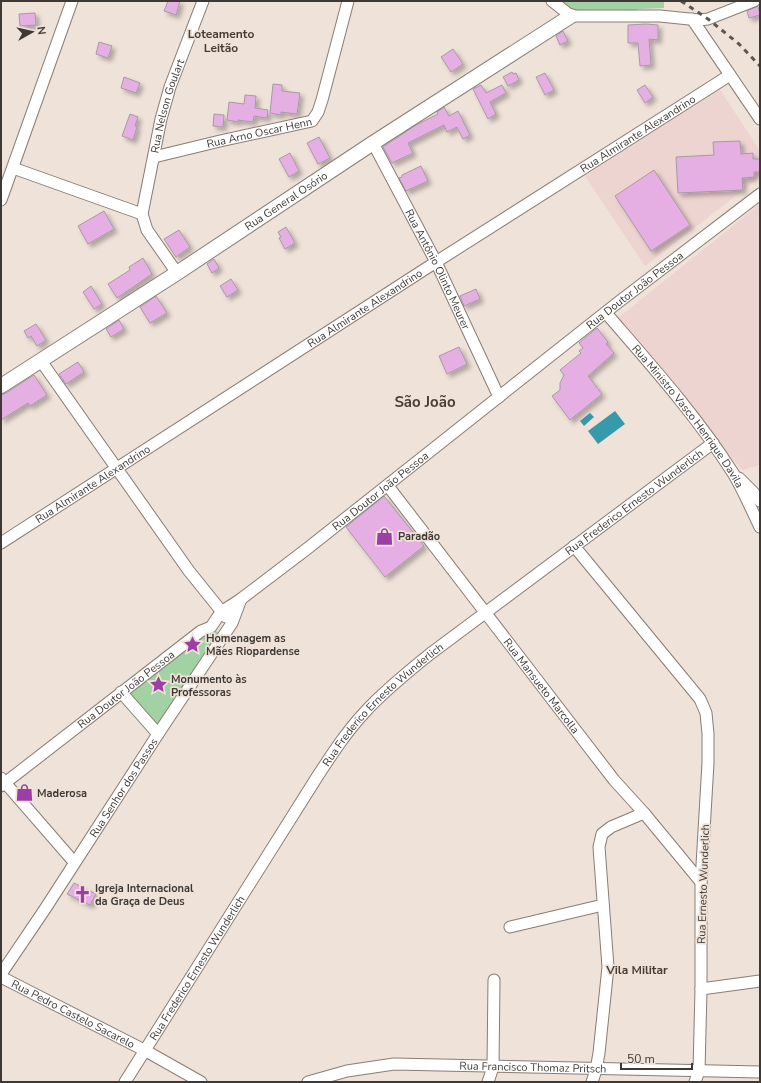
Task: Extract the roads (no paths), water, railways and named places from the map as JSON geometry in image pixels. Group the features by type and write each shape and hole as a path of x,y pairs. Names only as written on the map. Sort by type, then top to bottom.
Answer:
{"street":[{"path":"1,200 2,193 13,168 72,1"},
{"name":"Rua Nelson Goulart","path":"142,214 161,119 170,86 203,1"},
{"name":"Rua Arno Oscar Henn","path":"154,157 220,140 312,121 320,106 348,1"},
{"path":"552,1 571,16 660,16 692,19 708,19 754,1"},
{"name":"Rua General Osório","path":"1,386 177,273 373,143 571,16"},
{"path":"692,19 760,119"},
{"name":"Rua Almirante Alexandrino","path":"1,543 436,262 730,75"},
{"name":"Rua Antônio Olinto Meurer","path":"373,143 436,262 499,397"},
{"path":"13,168 142,214 147,230 177,273"},
{"name":"Rua Doutor João Pessoa","path":"2,782 201,631 211,627 221,612 241,599 388,486 606,312 760,194"},
{"name":"Rua Ministro Vasco Henrique Davila","path":"606,312 713,443 734,474 760,527"},
{"path":"41,360 189,571 221,612 232,623"},
{"name":"Rua Frederico Ernesto Wunderlich","path":"125,1082 317,776 344,737 365,712 387,690 485,611 713,443"},
{"path":"734,474 753,492 760,501"},
{"name":"Rua Mansueto Marcolla","path":"388,486 614,780 644,813 701,882"},
{"name":"Rua Ernesto Wunderlich","path":"574,546 700,699 706,713 708,763 701,882 701,989 697,1077"},
{"name":"Rua Senhor dos Passos","path":"1,975 232,623 241,599"},
{"path":"211,627 223,636"},
{"path":"121,692 158,734"},
{"path":"2,782 74,862"},
{"path":"592,1082 596,1070 608,967 598,847 602,834 611,828 644,813"},
{"path":"510,927 603,905"},
{"name":"Rua Pedro Castelo Sacarelo","path":"1,975 142,1056 201,1082"},
{"path":"488,1082 493,1067 494,980"},
{"path":"701,989 760,981"},
{"name":"Rua Francisco Thomaz Pritsch","path":"308,1082 347,1070 394,1064 596,1070 697,1077 760,1072"}],"water":[{"path":"615,411 625,424 598,444 588,431"},
{"path":"590,413 594,417 584,426 580,421"}],"railway":[{"path":"681,1 708,19 739,44 760,66"}],"place":[{"name":"Paradão","path":"385,536"},
{"name":"Homenagem as Mães Riopardense","path":"193,644"},
{"name":"Monumento às Professoras","path":"158,685"},
{"name":"Maderosa","path":"24,793"},
{"name":"Igreja Internacional da Graça de Deus","path":"82,894"}],"district":[{"name":"Loteamento Leitão","path":"221,41"},
{"name":"São João","path":"425,402"},
{"name":"Vila Militar","path":"637,970"}]}
